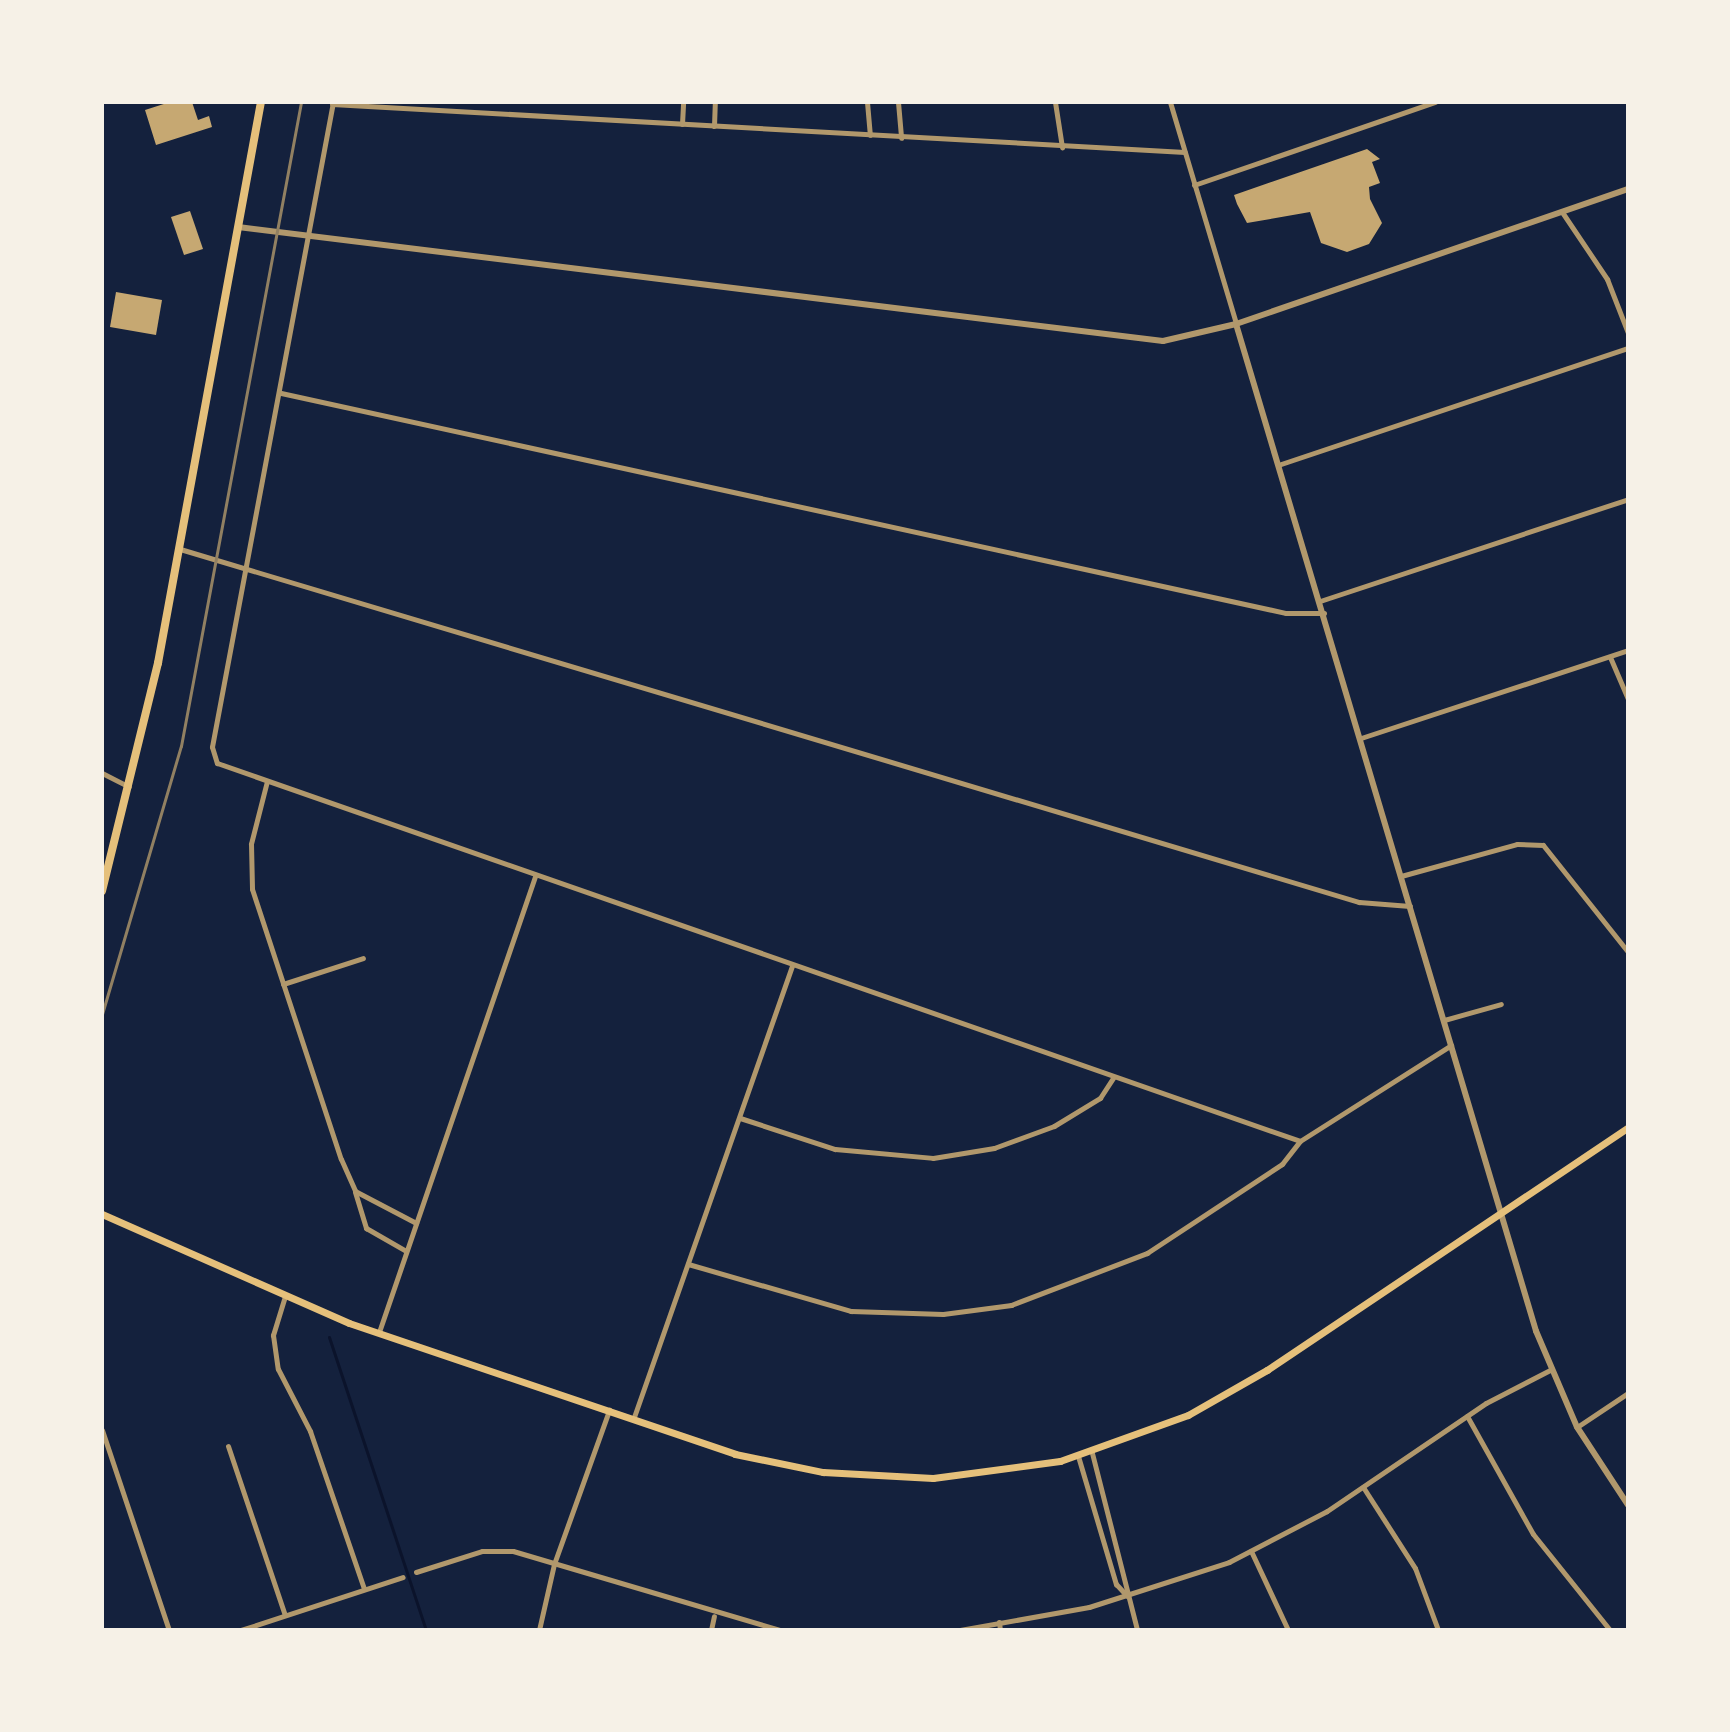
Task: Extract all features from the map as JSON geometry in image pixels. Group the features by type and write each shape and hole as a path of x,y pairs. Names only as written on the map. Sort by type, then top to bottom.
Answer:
{"main road":[{"path":"102,891 130,787 180,549 261,102"},
{"path":"102,1214 285,1296 379,1332 735,1454 862,1476 969,1476 1092,1453 1244,1385 1628,1127"}],"street":[{"path":"682,124 683,102"},
{"path":"714,126 715,102"},
{"path":"867,102 870,135"},
{"path":"898,102 901,138"},
{"path":"1055,102 1062,147"},
{"path":"1170,102 1281,464 1500,1214 1550,1370 1577,1427 1628,1505"},
{"path":"1194,185 1435,102"},
{"path":"1185,152 332,103 212,756 267,781 535,876 1300,1141"},
{"path":"238,227 1131,339 1179,340 1236,324 1628,189"},
{"path":"1562,212 1607,279 1628,333"},
{"path":"1281,464 1628,348"},
{"path":"281,393 1286,613 1324,613"},
{"path":"1320,601 1628,499"},
{"path":"180,549 249,567 1359,902 1410,906"},
{"path":"1361,738 1628,650"},
{"path":"1610,657 1628,699"},
{"path":"102,773 130,787"},
{"path":"267,781 250,866 283,984 366,1228 407,1251"},
{"path":"1401,876 1517,844 1543,845 1628,952"},
{"path":"379,1332 535,876"},
{"path":"283,984 363,958"},
{"path":"634,1417 792,966"},
{"path":"1444,1020 1501,1004"},
{"path":"688,1264 851,1311 943,1314 1011,1305 1147,1253 1282,1164 1300,1141 1452,1044"},
{"path":"740,1118 864,1154 960,1155 1064,1121 1100,1098 1113,1078"},
{"path":"355,1191 416,1223"},
{"path":"285,1296 273,1335 278,1369 310,1431 364,1589"},
{"path":"960,1630 1128,1597 1251,1551 1363,1487 1467,1416 1550,1370"},
{"path":"1577,1427 1628,1393"},
{"path":"539,1630 554,1564 609,1409"},
{"path":"1467,1416 1540,1545 1610,1630"},
{"path":"102,1430 169,1630"},
{"path":"228,1446 285,1615"},
{"path":"1092,1453 1129,1580 1128,1597 1137,1630"},
{"path":"1078,1456 1116,1584 1128,1597"},
{"path":"1363,1487 1415,1568 1438,1630"},
{"path":"416,1572 491,1549 554,1564 714,1616 780,1630"},
{"path":"1251,1551 1288,1630"},
{"path":"241,1630 403,1577"},
{"path":"711,1630 714,1616"},
{"path":"999,1622 1000,1630"}],"building":[{"path":"170,102 192,102 198,120 209,116 212,127 156,145 145,110"},
{"path":"1367,149 1380,159 1372,162 1380,183 1369,187 1370,199 1382,223 1369,244 1347,252 1321,243 1310,212 1247,223 1237,204 1234,195"},
{"path":"190,211 203,249 184,255 171,217"},
{"path":"116,292 162,300 156,335 110,327"}],"waterway":[{"path":"329,1337 426,1630"}],"railway":[{"path":"102,1014 181,746 301,102"}]}
